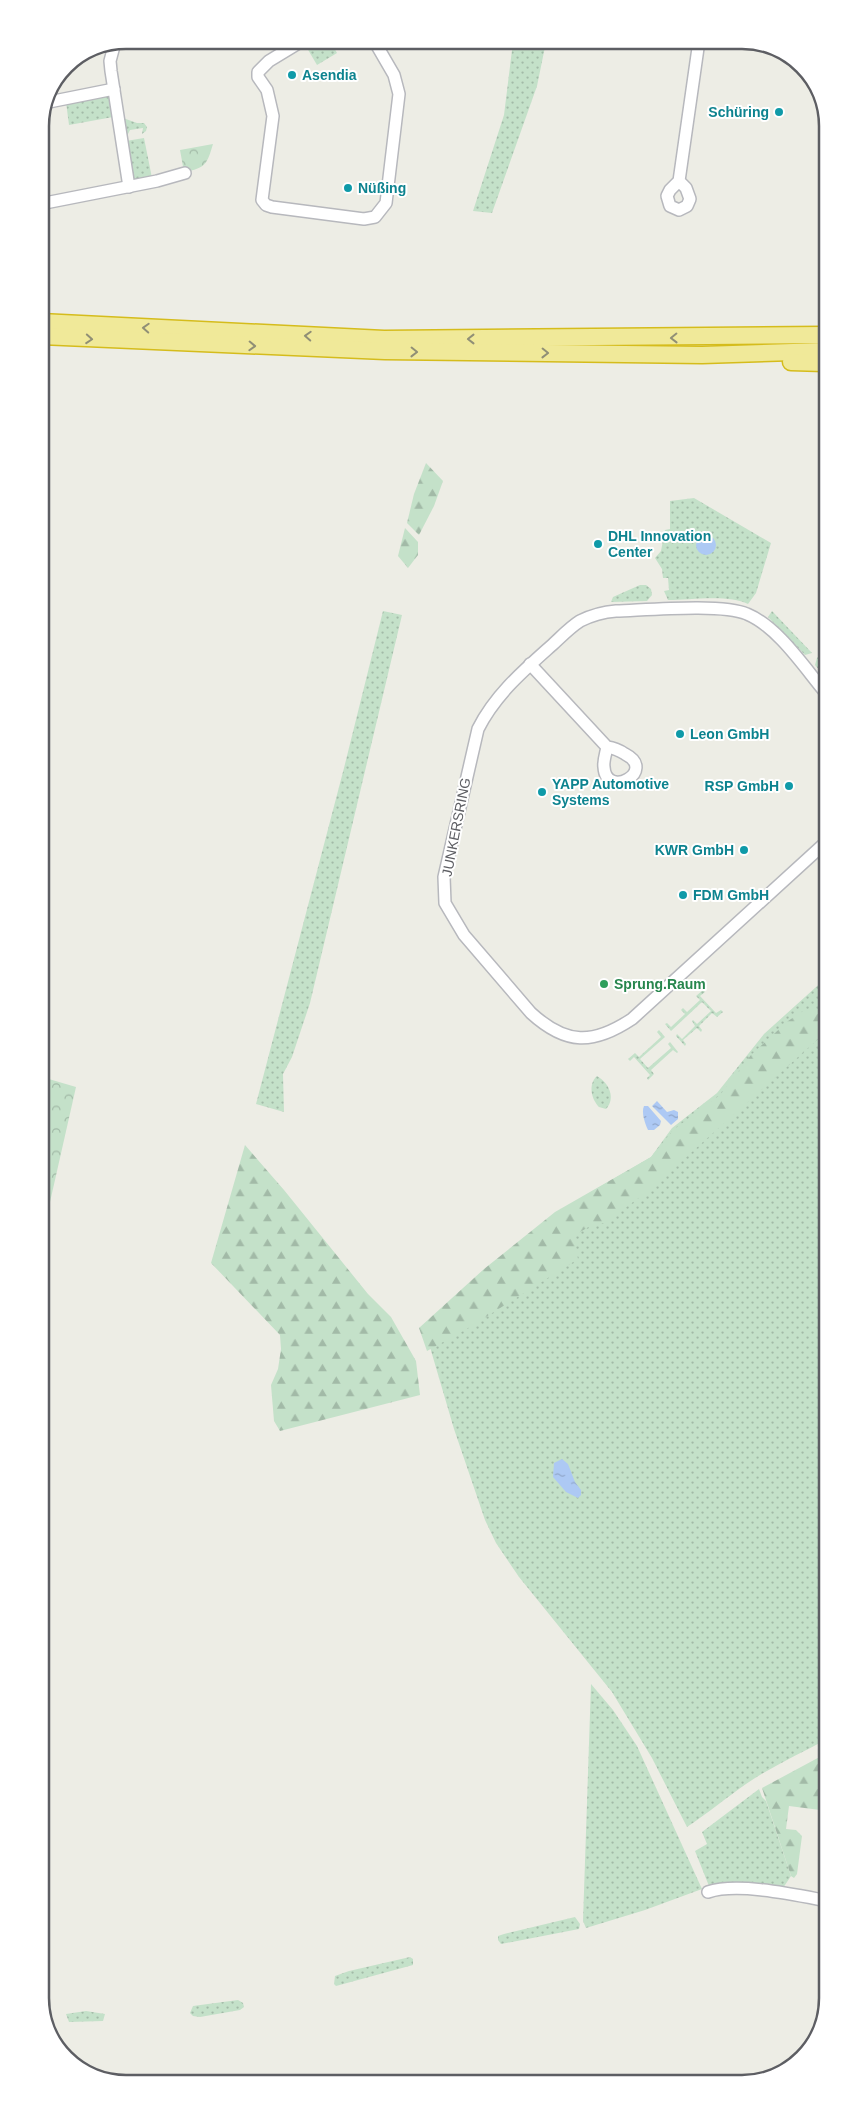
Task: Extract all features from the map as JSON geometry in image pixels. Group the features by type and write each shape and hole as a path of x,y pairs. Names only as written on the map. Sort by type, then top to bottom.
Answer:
{"highway":[{"path":"49,322 384,339 819,335"},
{"path":"723,337 819,326"},
{"path":"49,336 385,351 702,355 819,351"},
{"path":"702,355 758,362 819,363"}],"street":[{"path":"288,49 269,60 258,72 258,76 267,90 272,116 262,200 266,205 272,207 364,219 375,217 386,203 399,104 397,81 379,49"},
{"path":"680,181 698,49"},
{"path":"113,50 110,61 128,187"},
{"path":"53,101 114,89"},
{"path":"49,202 186,174"},
{"name":"JUNKERSRING","path":"819,685 794,655 765,626 747,614 729,610 603,612 580,621 530,664 487,710 478,729 444,877 445,903 464,935 531,1013 550,1029 576,1037 593,1038 611,1032 632,1019 819,848"},
{"path":"530,664 607,748"},
{"path":"708,1892 736,1888 819,1900"}],"green space":[{"path":"308,49 335,49 337,53 317,65"},
{"path":"512,49 545,49 537,86 492,213 473,211 504,115"},
{"path":"110,95 113,117 69,125 66,102"},
{"path":"123,118 137,123 144,123 147,127 146,131 142,134 143,128 130,130 127,136"},
{"path":"144,138 152,178 135,182 131,180 126,141"},
{"path":"213,144 207,161 201,167 184,172 180,150"},
{"path":"426,463 443,481 434,506 419,535 407,523 414,494"},
{"path":"694,498 771,543 756,593 748,604 720,598 668,600 664,591 669,590 668,578 663,578 662,569 655,558 661,551 665,530 670,529 670,501"},
{"path":"405,528 418,542 418,555 408,568 398,556"},
{"path":"640,585 646,585 651,589 652,595 647,601 611,602 613,597"},
{"path":"383,611 402,615 310,1003 292,1057 283,1074 284,1112 256,1104"},
{"path":"772,611 812,653 805,655 768,617"},
{"path":"819,656 819,670 815,665"},
{"path":"819,984 819,1743 756,1778 687,1827 652,1758 612,1692 519,1577 496,1543 485,1520 454,1429 427,1337 586,1195 651,1157 672,1128 717,1093 764,1034"},
{"path":"703,990 705,992 700,996 716,1013 721,1010 723,1012 717,1017 712,1013 699,1026 702,1030 701,1032 697,1028 683,1040 686,1044 685,1046 676,1036 677,1034 682,1039 695,1026 693,1020 697,1024 711,1011 702,1002 671,1031 665,1024 667,1023 671,1027 685,1014 681,1010 683,1008 687,1012 700,1000 696,996"},
{"path":"806,1009 819,1010 819,1038 647,1192 604,1223 592,1225 573,1236 578,1259 470,1327 427,1351 419,1328 484,1269 555,1212 651,1157 673,1130 720,1095 751,1055 788,1021"},
{"path":"659,1030 665,1037 640,1059 648,1068 671,1048 668,1044 670,1042 678,1052 673,1050 651,1070 654,1074 648,1080 647,1078 650,1075 634,1057 630,1061 628,1059 635,1053 639,1057 661,1037 657,1032"},
{"path":"597,1076 610,1091 609,1105 606,1109 599,1107 592,1096 592,1083"},
{"path":"49,1079 76,1087 49,1202"},
{"path":"245,1145 368,1294 391,1317 416,1361 420,1395 280,1431 274,1421 271,1385 278,1369 281,1349 280,1335 211,1263"},
{"path":"591,1684 613,1710 637,1746 702,1889 645,1910 586,1928 583,1921"},
{"path":"819,1757 819,1810 789,1806 786,1829 796,1830 802,1836 797,1874 794,1878 791,1876 762,1788"},
{"path":"759,1789 766,1801 791,1876 781,1891 718,1884 709,1886 695,1851 707,1844 702,1832"},
{"path":"575,1917 580,1924 579,1929 501,1944 498,1940 498,1936 504,1934"},
{"path":"410,1957 413,1959 413,1965 336,1986 334,1984 335,1976 349,1971"},
{"path":"238,2000 243,2003 244,2007 240,2010 200,2017 193,2016 190,2013 193,2006"},
{"path":"86,2011 105,2014 103,2021 69,2022 66,2014"}],"water":[{"path":"706,535 713,538 716,545 713,552 706,555 699,552 696,545 699,538"},
{"path":"657,1101 667,1112 674,1110 678,1112 678,1119 671,1125 652,1106"},
{"path":"644,1106 648,1106 661,1121 660,1125 654,1130 648,1130 643,1115"},
{"path":"562,1459 568,1464 575,1482 581,1490 581,1495 578,1498 566,1492 553,1477 554,1463"}],"place":[{"name":"Asendia","path":"292,75"},
{"name":"Schüring","path":"779,112"},
{"name":"Nüßing","path":"348,188"},
{"name":"DHL Innovation Center","path":"598,544"},
{"name":"Leon GmbH","path":"680,734"},
{"name":"RSP GmbH","path":"789,786"},
{"name":"YAPP Automotive Systems","path":"542,792"},
{"name":"KWR GmbH","path":"744,850"},
{"name":"FDM GmbH","path":"683,895"},
{"name":"Sprung.Raum","path":"604,984"}]}
